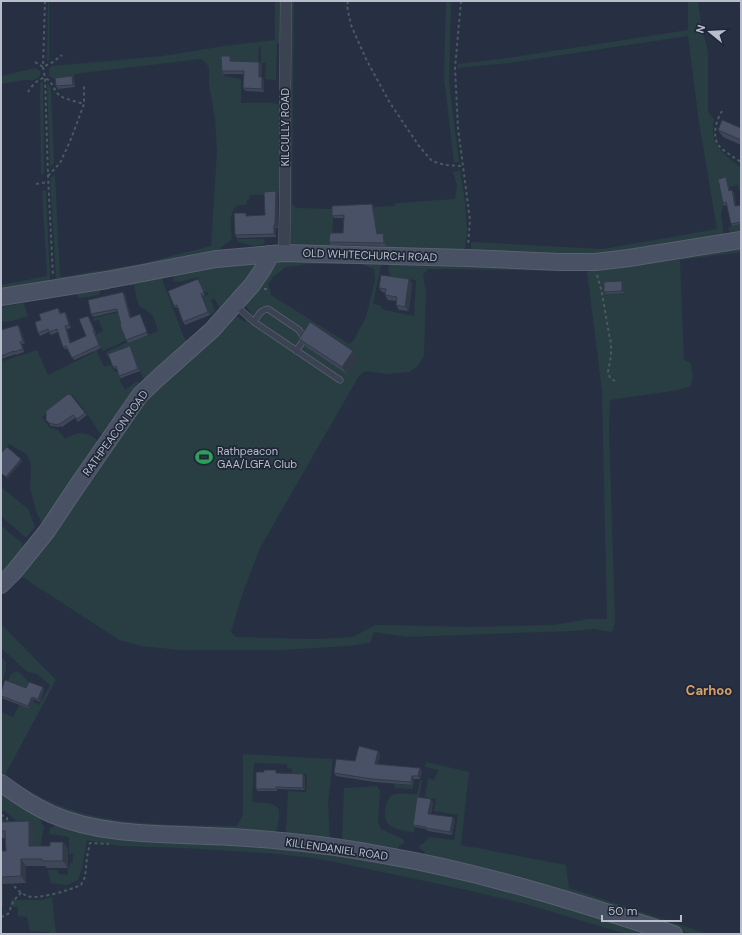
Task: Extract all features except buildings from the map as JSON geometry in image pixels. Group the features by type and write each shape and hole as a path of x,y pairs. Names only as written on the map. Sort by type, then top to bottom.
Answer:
{"street":[{"name":"KILCULLY ROAD","path":"284,253 286,1"},
{"name":"OLD WHITECHURCH ROAD","path":"1,297 107,280 216,259 268,254 284,253 596,262 741,240"},
{"name":"RATHPEACON ROAD","path":"1,585 13,573 47,531 140,395 212,330 252,285 268,260 268,254"},
{"name":"KILLENDANIEL ROAD","path":"1,783 33,805 52,814 85,824 131,832 230,837 311,844 407,859 542,892 674,934"}],"lane":[{"path":"234,305 254,322 340,380"},
{"path":"254,322 260,312 268,309 299,330 303,336 303,341 296,351"}],"path":[{"path":"44,1 43,67 45,78 53,288"},
{"path":"348,1 347,6 351,25 366,59 390,103 419,146 432,161 445,165 463,166"},
{"path":"461,1 455,68 458,128 470,220 468,248"},
{"path":"43,67 53,62 62,54"},
{"path":"35,62 43,67"},
{"path":"28,92 32,85 45,78 52,83 54,89 60,96 84,104"},
{"path":"48,176 60,163 71,139 84,104 84,84"},
{"path":"722,111 718,118 716,139 720,147 741,162"},
{"path":"36,184 48,182"},
{"path":"596,271 611,343 611,356 608,372 610,378 615,381"},
{"path":"1,815 8,818 7,828"},
{"path":"8,877 15,888 27,896 37,897 70,890 81,885 85,876 86,857 90,843 114,844"},
{"path":"1,917 8,914 10,906 22,892"}],"green space":[{"path":"48,1 49,61 47,61"},
{"path":"275,1 283,1 281,43 277,44 276,80 265,79 266,63 261,63 261,46 259,47 258,65 246,75 239,74 224,59 224,76 241,79 241,103 267,103 280,105 280,194 250,195 249,200 247,200 247,204 236,206 233,210 231,218 232,239 215,252 60,282 56,277 50,178 55,175 60,277 140,264 211,246 217,151 215,118 209,84 209,68 201,59 74,74 74,79 57,81 49,76 49,69 52,66 163,56 224,46 275,40"},
{"path":"291,1 294,1 292,203 296,208 333,209 331,246 369,247 369,250 303,248 289,242"},
{"path":"446,1 451,1 449,82 459,162 454,162 444,78"},
{"path":"688,1 698,1 701,24 708,51 708,112 714,119 714,138 723,152 741,168 741,191 739,191 738,185 729,187 721,214 724,237 595,257 471,250 471,242 603,249 717,229 699,122 688,36 509,63 457,68 458,64 508,58 688,30"},
{"path":"35,68 40,71 40,76 34,80 24,80 1,84 1,76"},
{"path":"43,81 44,174 41,174 40,83"},
{"path":"47,83 51,89 54,163 50,167"},
{"path":"460,170 465,202 467,231 464,250 459,252 378,250 378,246 386,245 377,236 374,207 394,206 396,203 455,199 457,185 453,172"},
{"path":"46,190 49,283 1,293 1,285 47,276 42,191"},
{"path":"741,224 741,231 730,233 728,227"},
{"path":"237,239 265,239 264,244 252,246 238,242"},
{"name":"Rathpeacon GAA/LGFA Club","path":"741,246 741,252 680,260 684,360 691,363 693,377 691,386 679,390 610,400 609,429 615,621 612,632 594,629 407,637 374,632 370,643 349,646 280,650 180,650 141,646 119,640 21,576 124,425 134,422 131,418 137,404 233,314 245,322 251,314 244,303 275,264 282,258 380,262 381,265 373,304 380,305 382,309 385,310 414,316 416,280 391,277 388,269 391,262 448,262","holes":["309,264 362,264 374,269 375,280 366,317 354,340 349,344 271,295 268,285 273,277 286,267","428,269 587,271 602,391 607,619 588,619 554,625 469,627 375,625 353,637 313,639 236,637 231,632 242,595 260,548 359,376 365,371 388,374 409,372 418,366 424,356 426,292 423,275"]},
{"path":"257,261 259,268 220,310 215,299 211,300 215,312 210,315 188,302 209,294 208,292 205,293 198,277 180,282 173,281 174,277 172,273"},
{"path":"164,276 165,278 162,279 183,335 188,344 150,378 143,378 140,371 110,357 108,358 106,352 128,342 127,340 103,351 100,345 95,347 104,367 109,365 115,372 118,371 121,378 120,381 125,390 139,381 139,386 104,435 99,432 72,394 42,417 50,428 58,430 65,439 70,436 83,433 95,438 99,442 44,524 40,522 41,521 37,514 30,488 31,464 26,454 9,444 1,454 1,359 4,361 37,350 48,375 93,353 87,339 103,331 99,320 94,321 93,318 119,312 148,335 158,331 156,322 152,316 140,307 134,285 129,286 129,283"},
{"path":"100,288 99,295 80,298 77,296 77,292"},
{"path":"24,303 28,316 12,321 1,322 1,307"},
{"path":"1,487 28,509 35,527 26,538 1,516"},
{"path":"1,526 22,543 23,551 1,580"},
{"path":"1,624 56,680 5,775 15,782 50,801 74,811 99,817 150,824 237,826 243,815 243,754 333,759 328,802 330,839 289,835 286,831 288,791 306,792 307,774 292,774 292,769 287,768 287,764 254,763 252,802 271,804 278,807 279,810 277,830 272,833 98,823 55,810 1,777 1,712 13,717 19,705 30,709 33,702 39,705 50,685 37,674 28,672 24,669 1,648"},
{"path":"1,656 6,662 6,670 1,686"},
{"path":"16,671 29,682 26,689 7,683 11,674"},
{"path":"426,762 469,772 461,845 566,865 569,888 707,934 692,934 676,928 425,857 424,851 419,848 420,845 429,837 454,840 458,815 434,811 436,799 425,797 428,778 434,780 438,770 425,767"},
{"path":"420,780 422,780 414,833 391,826 385,819 386,804 389,798 395,794 417,794"},
{"path":"395,784 413,785 413,789 395,788"},
{"path":"377,786 380,791 378,822 381,829 403,839 404,843 399,846 397,851 342,840 344,788"},
{"path":"1,789 42,816 41,823 44,826 40,851 31,851 17,829 16,821 5,811 1,811"},
{"path":"56,822 305,848 457,874 659,934 645,934 637,932 636,934 626,934 526,904 458,888 320,859 278,854 120,846 87,840 82,868 78,880 67,885 51,883 48,870 58,870 58,874 68,875 70,863 73,863 73,854 69,854 69,838 49,834 50,828 53,827"},
{"path":"52,897 56,934 30,931 27,917 18,916 18,907 10,906 11,900 41,900"}],"place":[{"name":"Rathpeacon GAA/LGFA Club","path":"204,457"}],"district":[{"name":"Carhoo","path":"709,690"}]}
